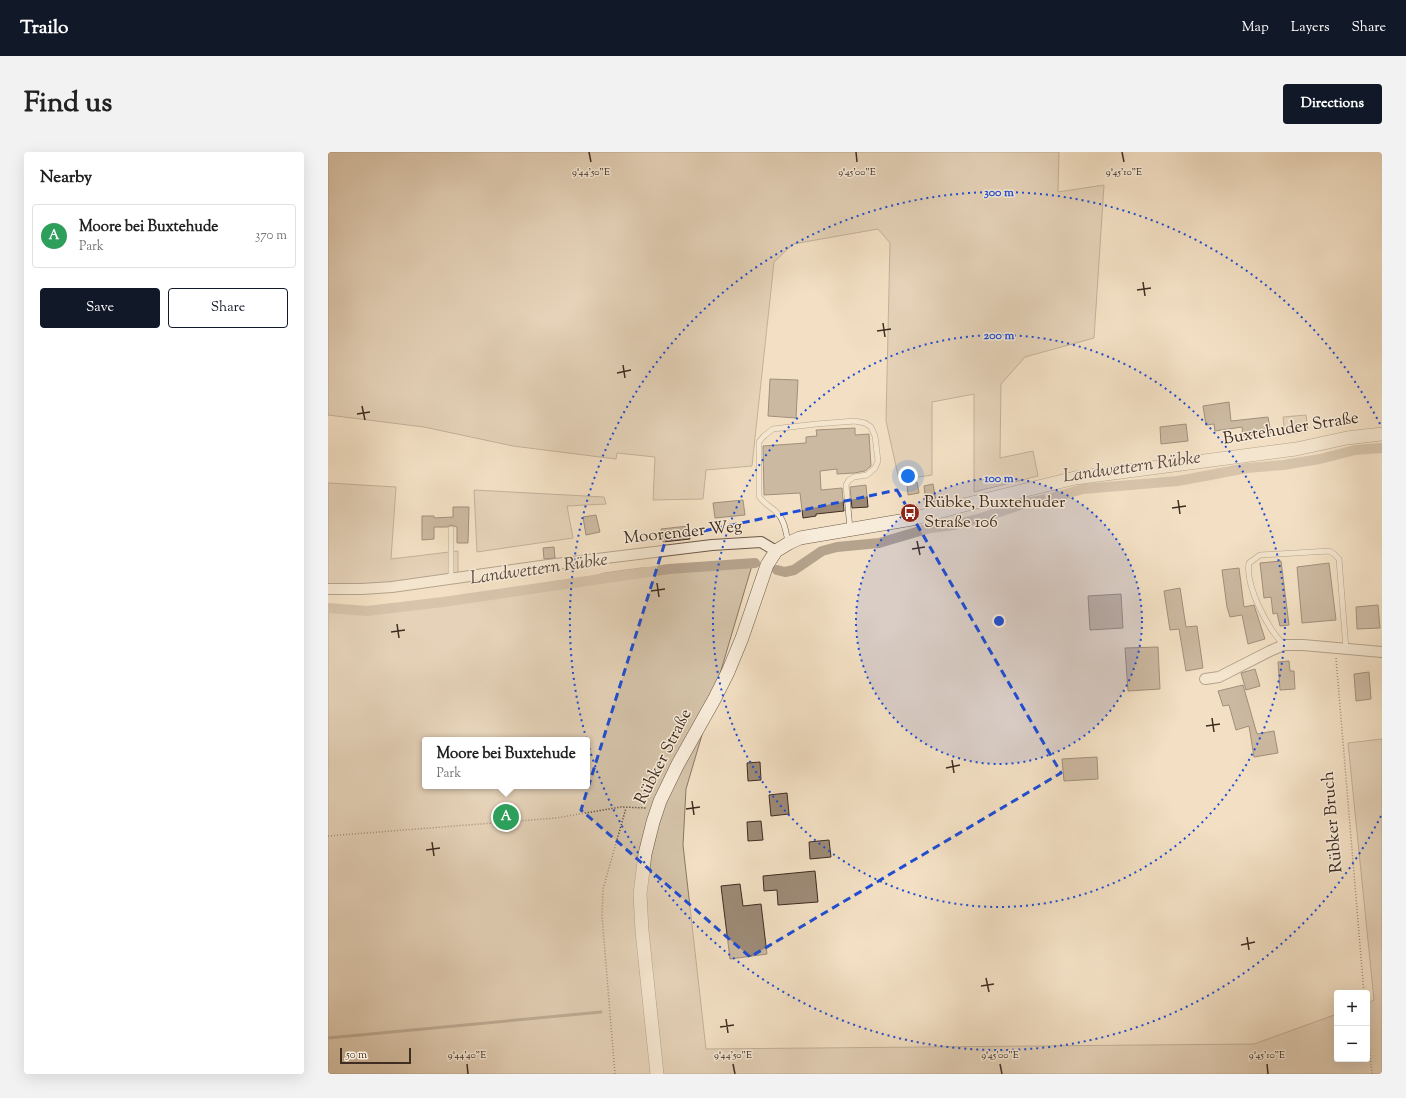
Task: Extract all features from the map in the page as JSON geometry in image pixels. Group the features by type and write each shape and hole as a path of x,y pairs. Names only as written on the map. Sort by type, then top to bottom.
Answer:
{"street":[{"name":"Buxtehuder Straße","path":"752,608 767,565 776,551 800,538 912,519 1075,478 1296,449 1347,438 1382,434"},
{"name":"Moorender Weg","path":"328,589 392,587 548,565 712,545 761,542 776,551"},
{"name":"Rübker Straße","path":"657,1074 642,938 640,894 645,854 656,810 678,764 728,672 752,608"},
{"path":"1205,679 1219,677 1270,650 1284,646 1303,645 1382,652"}],"lane":[{"path":"789,543 779,514 763,503 759,496 759,442 773,429 855,421 865,423 871,427 875,436 878,461 867,475 854,477 849,480 846,485 850,530"},
{"path":"451,529 451,578"},
{"path":"1284,646 1276,637 1263,615 1254,594 1248,570 1249,563 1260,555 1329,551 1338,559 1346,649"}],"path":[{"name":"Rübker Bruch","path":"1335,648 1364,990"},
{"path":"615,1074 602,916 603,889 626,807"},
{"path":"328,836 556,818 626,807 656,810"},
{"path":"1367,1026 1372,1074"}],"highlighted area":[{"path":"897,490 1061,773 750,957 581,810 666,539"}],"shaded area":[{"path":"328,152 1059,152 1058,192 1104,185 1094,338 1025,357 1001,384 1000,458 1033,451 1038,476 974,492 974,394 932,402 932,475 899,480 886,421 890,243 878,229 793,244 774,262 752,466 706,470 703,499 653,500 655,457 617,453 616,459 513,446 424,427 328,415"},
{"path":"1306,415 1308,431 1285,435 1283,417"},
{"path":"328,483 396,487 391,559 458,551 458,574 360,586 328,585"},
{"path":"474,490 604,497 606,504 567,506 573,538 477,552"},
{"path":"753,562 686,789 683,845 706,1049 1254,1044 1334,1015 1334,1062 1370,1062 1370,1002 1374,1000 1348,743 1382,739 1382,1074 328,1074 328,608 356,610 437,599 482,596 582,580 604,573 641,568"}],"building":[{"path":"770,379 798,380 796,418 768,416"},
{"path":"1229,402 1231,421 1268,417 1271,433 1243,436 1242,427 1215,431 1214,424 1206,425 1203,406"},
{"path":"1186,424 1188,441 1161,444 1160,427"},
{"path":"855,428 855,435 869,434 871,466 865,471 854,473 837,474 837,469 820,471 821,490 842,488 844,511 816,514 816,516 803,518 800,493 764,495 763,446 806,443 806,437 817,436 816,430"},
{"path":"917,482 919,493 908,495 907,484"},
{"path":"933,484 936,501 926,503 924,486"},
{"path":"866,485 868,507 852,508 850,487"},
{"path":"743,500 745,515 715,518 713,503"},
{"path":"453,507 469,507 468,543 457,543 457,527 451,525 447,527 434,527 434,539 422,540 422,516 434,516 434,518 453,517"},
{"path":"596,515 600,532 586,535 583,517"},
{"path":"688,526 690,539 663,542 661,529"},
{"path":"554,547 555,558 544,559 543,548"},
{"path":"1281,561 1289,625 1280,626 1277,613 1273,614 1271,597 1264,598 1260,563"},
{"path":"1329,563 1336,620 1302,623 1297,567"},
{"path":"1239,568 1244,607 1254,605 1265,639 1248,644 1242,615 1230,617 1227,607 1222,570"},
{"path":"1180,588 1186,627 1197,626 1203,668 1186,671 1179,629 1170,630 1164,591"},
{"path":"1121,594 1123,628 1090,630 1088,596"},
{"path":"1378,605 1380,628 1357,629 1356,607"},
{"path":"1158,647 1160,689 1128,691 1125,648"},
{"path":"1289,661 1290,671 1294,671 1295,689 1280,690 1278,662"},
{"path":"1255,669 1260,686 1246,690 1241,673"},
{"path":"1369,672 1371,699 1356,701 1354,674"},
{"path":"1243,685 1257,734 1274,731 1278,753 1254,757 1249,726 1236,730 1229,705 1223,706 1218,691"},
{"path":"1097,757 1098,779 1064,781 1062,759"},
{"path":"760,762 761,780 748,781 747,763"},
{"path":"787,793 789,814 771,816 769,795"},
{"path":"761,821 763,840 748,841 747,822"},
{"path":"829,840 831,857 810,859 809,842"},
{"path":"815,871 818,902 778,905 777,890 764,891 763,876"},
{"path":"740,884 743,906 761,904 767,954 730,959 721,886"}],"waterway":[{"name":"Landwettern Rübke","path":"777,570 785,572 794,570 822,551 837,547 879,543 930,528 954,525 981,518 1026,503 1048,499 1083,489 1178,481 1247,468 1283,465 1320,459 1355,450 1382,448"},
{"name":"Landwettern Rübke","path":"328,608 367,611 443,602 669,569 755,563"},
{"path":"328,1038 601,1012"}],"place":[{"name":"Rübke, Buxtehuder Straße 106","path":"910,513"},
{"name":"Moore bei Buxtehude","path":"506,817"}]}
